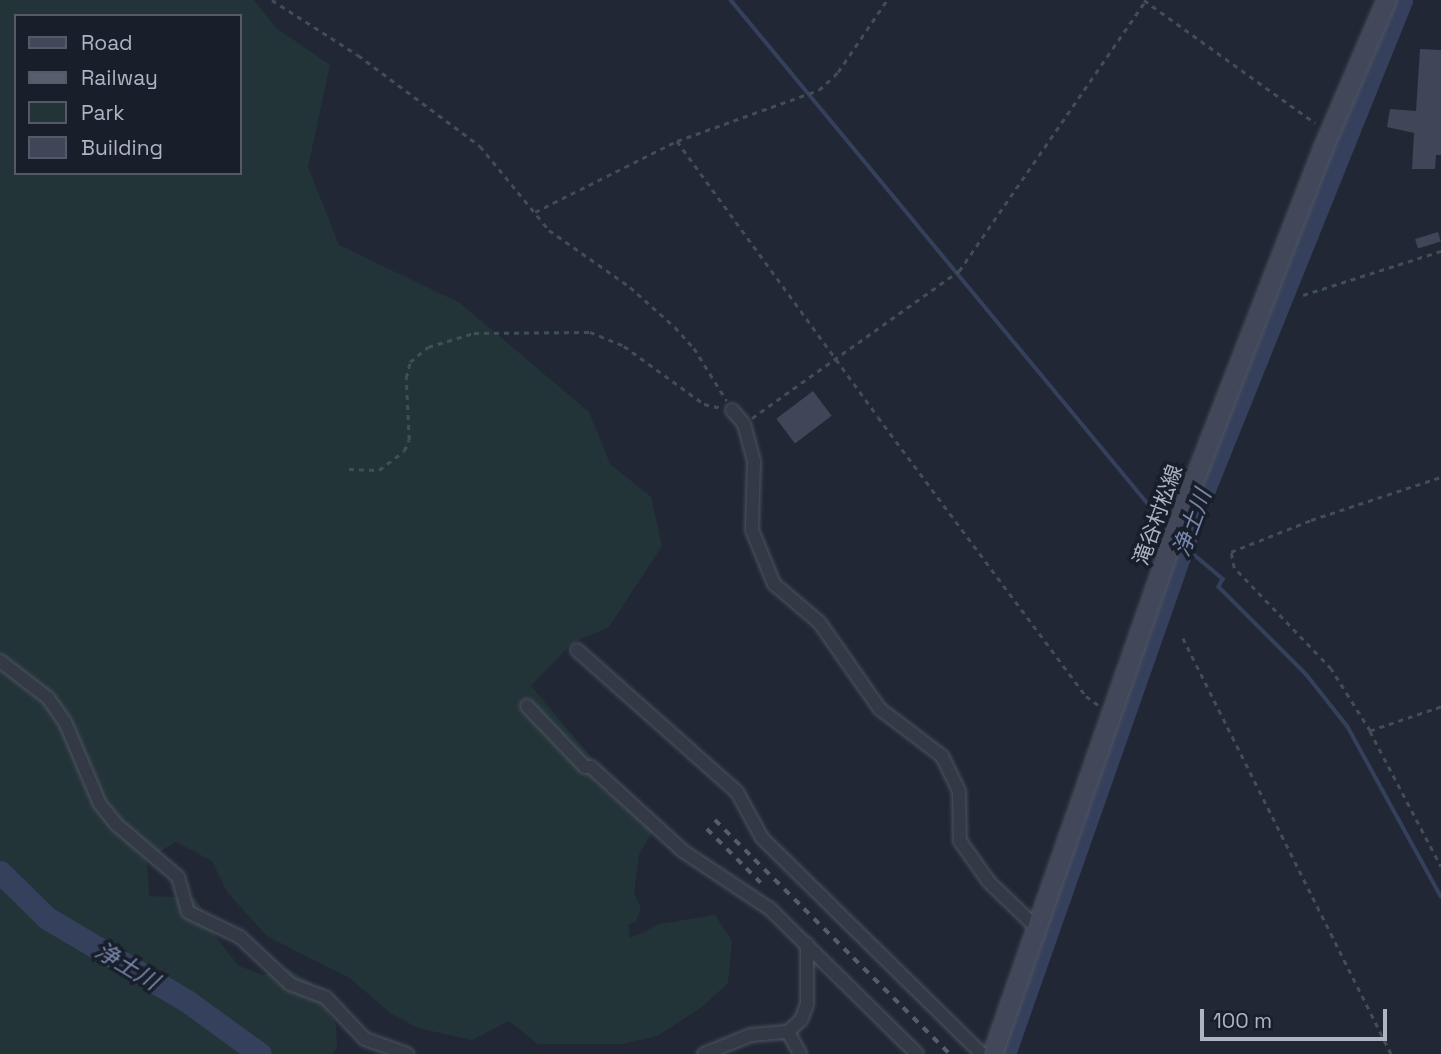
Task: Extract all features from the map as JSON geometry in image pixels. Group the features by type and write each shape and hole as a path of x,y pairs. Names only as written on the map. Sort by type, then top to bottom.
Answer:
{"main road":[{"name":"滝谷村松線","path":"993,1054 1170,547 1324,147 1387,0"}],"street":[{"path":"732,410 744,424 754,461 752,530 774,584 819,622 861,687 880,709 942,756 959,791 960,841 989,882 1038,929"},
{"path":"577,650 737,792 762,838 982,1054"},
{"path":"0,662 48,698 65,722 100,804 116,824 178,877 188,912 240,937 290,984 326,998 365,1039 407,1054"},
{"path":"527,706 585,767 591,767 683,851 743,887 807,944 917,1054"},
{"path":"704,1054 751,1035 788,1032 806,1012 807,944"},
{"path":"788,1032 800,1054"}],"path":[{"path":"272,0 358,55 480,146 523,193 534,212 550,230 630,287 674,327 694,348 732,410"},
{"path":"534,212 677,141 819,90 838,72 887,0"},
{"path":"744,424 959,271 1145,0 1315,123"},
{"path":"677,141 1086,696 1095,705 1114,711"},
{"path":"1303,295 1441,251"},
{"path":"349,469 379,470 399,457 409,440 406,378 410,362 428,347 474,333 590,332 624,346 704,404 732,410"},
{"path":"1441,477 1311,520 1231,552 1234,568 1331,670 1370,731 1441,866"},
{"path":"1183,638 1391,1054"},
{"path":"1370,731 1441,707"}],"green space":[{"path":"0,0 254,0 276,28 330,65 308,167 339,245 460,303 589,412 610,464 651,497 662,546 609,627 572,643 531,686 653,830 639,855 634,893 641,908 636,921 628,925 630,938 660,924 715,915 732,941 728,983 702,1007 657,1036 622,1044 538,1044 509,1021 472,1040 418,1028 390,1013 351,979 267,936 227,892 212,861 176,842 147,859 149,896 196,898 218,940 239,966 264,975 288,969 311,982 336,1025 337,1048 332,1054 0,1054"}],"building":[{"path":"1420,49 1441,50 1441,155 1436,155 1435,169 1412,169 1414,133 1387,127 1390,109 1416,111"},
{"path":"1438,232 1441,242 1418,249 1415,239"},
{"path":"813,391 832,416 795,443 776,419"}],"waterway":[{"path":"731,0 1169,529"},
{"name":"浄土川","path":"1004,1054 1194,514 1401,0"},
{"path":"1178,541 1223,579 1219,587 1307,675 1348,727 1441,896"},
{"name":"浄土川","path":"0,872 47,918 187,1001 260,1054"}],"railway":[{"path":"715,820 950,1054"},
{"path":"707,829 761,883"}]}
